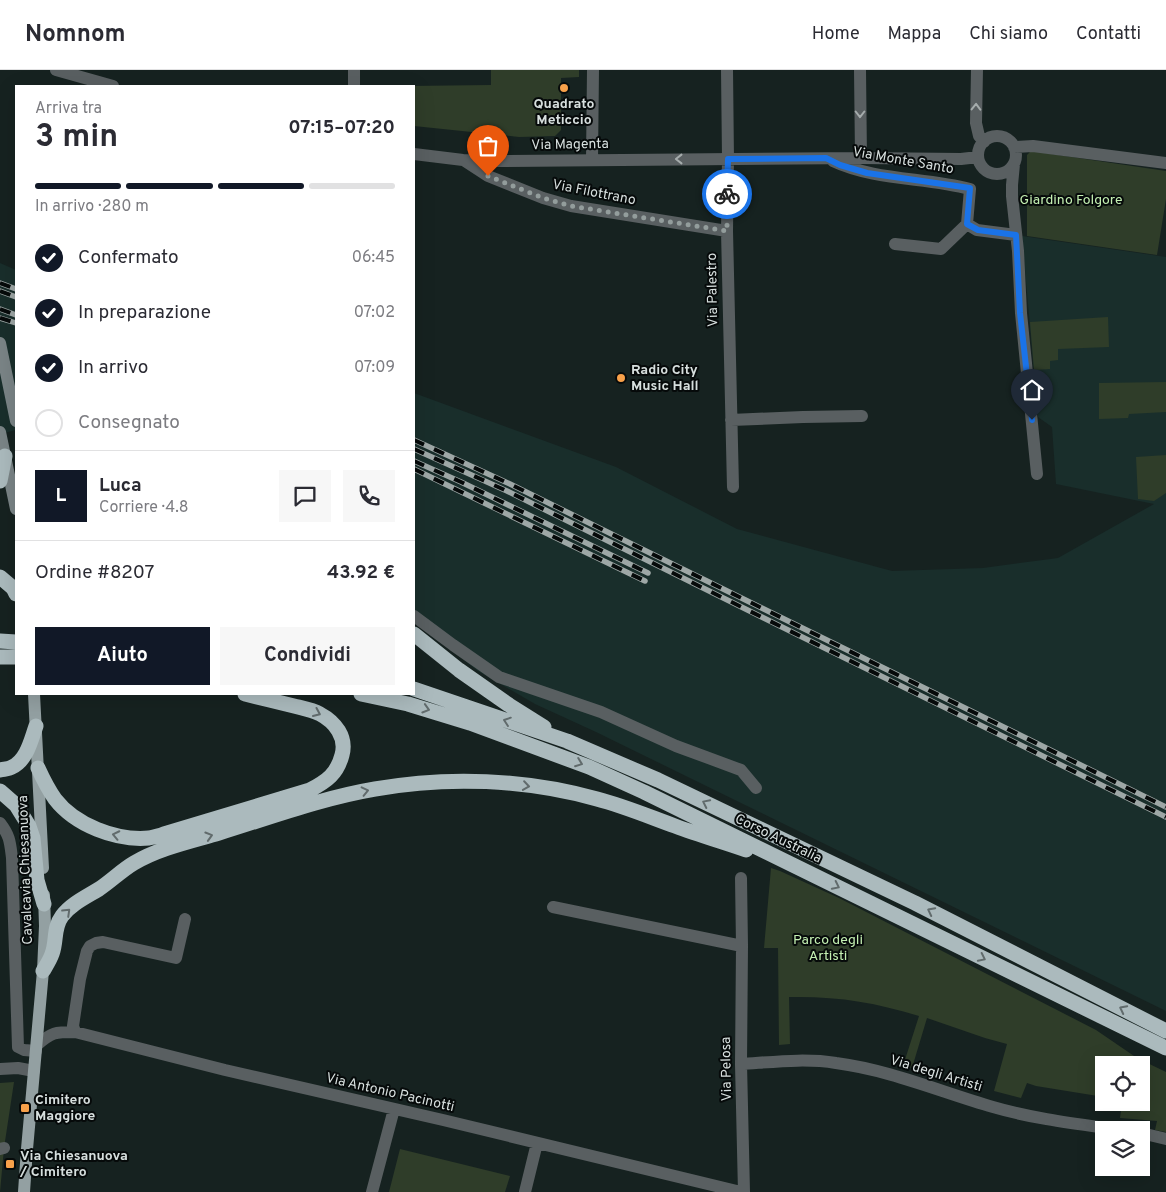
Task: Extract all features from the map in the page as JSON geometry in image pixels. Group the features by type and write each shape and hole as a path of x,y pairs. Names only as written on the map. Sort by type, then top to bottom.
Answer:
{"highway":[{"path":"0,481 5,456"},
{"path":"0,577 15,592"},
{"path":"415,635 494,695 567,741"},
{"path":"0,641 15,642"},
{"path":"0,657 15,657"},
{"name":"Corso Australia","path":"415,689 567,741 658,780 915,903 1166,1031"},
{"path":"38,768 56,799 80,821 95,829 115,835 148,838 310,790 333,775 340,763 344,747 342,736 334,723 319,713 249,695"},
{"name":"Corso Australia","path":"367,695 408,704 470,723 589,767 644,792 1166,1048"},
{"path":"0,770 12,767 21,760 30,744 36,726"},
{"path":"43,971 52,953 58,921 67,910 133,864 146,857 182,844 334,798 375,789 415,784 502,783 524,785 589,797 623,807 806,871"},
{"path":"0,790 16,805 30,826 37,880 44,904"}],"main road":[{"path":"0,343 15,413"},
{"path":"0,432 15,504"},
{"name":"Cavalcavia Chiesanuova","path":"24,1192 26,1149 43,971 44,904 34,695"}],"street":[{"path":"56,70 109,85"},
{"path":"354,70 354,85"},
{"path":"592,160 593,70"},
{"name":"Via Palestro","path":"727,70 727,231 733,486"},
{"path":"860,70 861,158"},
{"path":"977,70 976,123 979,136 984,142"},
{"path":"1014,164 1006,172 995,174 986,171 978,157 980,146 989,138 1001,136 1011,142 1016,156 1012,196 1020,313 1037,474"},
{"path":"1014,147 1033,146 1166,164"},
{"name":"Via Magenta","path":"415,154 463,160 499,161 728,159"},
{"name":"Via Monte Santo","path":"728,159 961,159 978,157"},
{"name":"Via Monte Santo","path":"826,158 840,165 867,173 970,188 967,224"},
{"name":"Via Filottrano","path":"463,160 488,176 543,198 571,206 727,231"},
{"path":"995,174 1012,196"},
{"path":"895,244 941,248 967,224 978,230 1016,235"},
{"path":"731,420 862,416"},
{"path":"415,617 499,677 601,712 676,746 741,770 756,788"},
{"path":"0,823 7,833 12,858 18,1047 24,1050 36,1048"},
{"name":"Via Pelosa","path":"740,878 742,946 742,1192"},
{"path":"553,907 742,946"},
{"path":"75,1032 73,1026 80,979 86,951 90,946 103,942 176,958 185,919"},
{"name":"Via Antonio Pacinotti","path":"36,1048 46,1037 57,1032 75,1032 225,1070 742,1192"},
{"name":"Via degli Artisti","path":"741,1064 809,1060 837,1063 903,1078 995,1108 1095,1127"},
{"path":"0,1069 11,1068 34,1071"},
{"path":"372,1192 394,1109"},
{"path":"1150,1135 1166,1139"},
{"path":"525,1192 537,1143"}],"shaded area":[{"path":"1022,236 1166,257 1166,1011 596,732 535,704 478,671 415,622 415,393 616,467 737,529 892,571 983,568 1058,558 1154,504 1056,484 1052,427 1038,417"},
{"path":"0,263 15,270 15,430 0,434"}],"green space":[{"path":"491,70 579,70 579,77 561,78 561,130 555,136 519,137 415,126 415,86 491,85"},
{"name":"Giardino Folgore","path":"1031,151 1166,171 1166,199 1157,255 1027,236 1027,155"},
{"path":"1108,317 1109,347 1058,349 1058,360 1050,361 1050,369 1034,370 1030,322"},
{"path":"1166,382 1166,412 1129,414 1128,418 1099,419 1099,383"},
{"path":"1166,455 1166,493 1154,501 1138,499 1136,457"},
{"name":"Parco degli Artisti","path":"771,868 839,898 1096,1030 1134,1056 1095,1056 1095,1096 1027,1083 1021,1098 994,1091 1007,1044 927,1018 912,1068 903,1066 919,1016 855,1001 823,998 789,997 790,1044 779,1045 778,948 764,948"},
{"name":"Parco degli Artisti","path":"1150,1064 1166,1072 1166,1132 1155,1130 1157,1121 1120,1118 1121,1111 1150,1111"},
{"path":"14,1082 4,1148 0,1192 0,1083"},
{"path":"400,1149 510,1176 505,1192 389,1192"}],"railway":[{"path":"0,283 15,289"},
{"path":"0,291 15,297"},
{"path":"0,309 15,315"},
{"path":"0,318 15,323"},
{"path":"415,440 510,484 1166,807"},
{"path":"415,449 507,491 1166,817"},
{"path":"415,461 648,573"},
{"path":"415,469 645,581"}],"way so far":[{"path":"488,176 543,198 571,206 727,231 727,194"}],"place":[{"name":"Quadrato Meticcio","path":"564,88"},
{"name":"Radio City Music Hall","path":"621,378"},
{"name":"Cimitero Maggiore","path":"25,1108"},
{"name":"Via Chiesanuova / Cimitero","path":"10,1164"}],"route":[{"path":"727,194 728,159 826,158 840,165 867,173 970,188 967,224 978,230 1016,235 1020,313 1032,420"}]}
